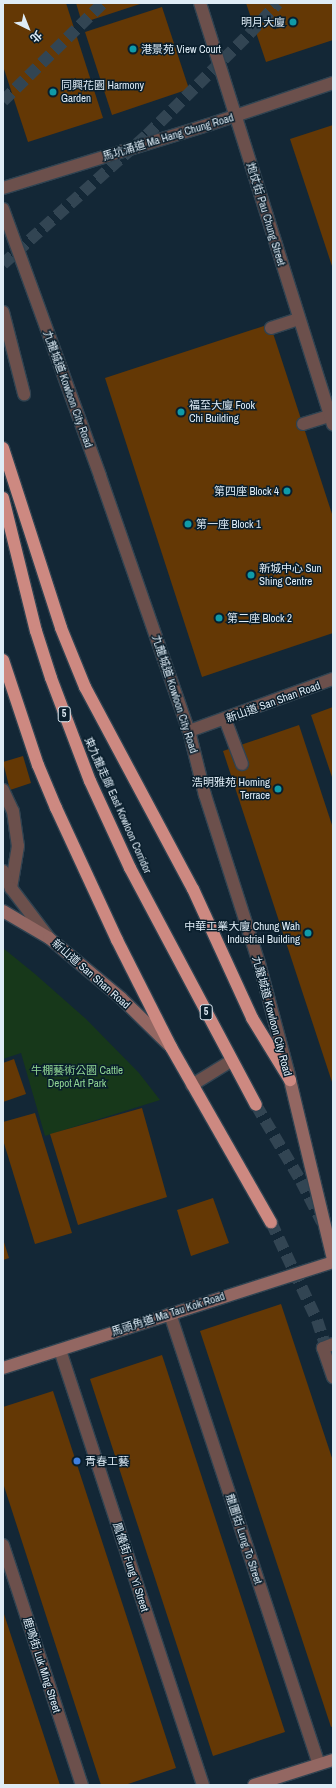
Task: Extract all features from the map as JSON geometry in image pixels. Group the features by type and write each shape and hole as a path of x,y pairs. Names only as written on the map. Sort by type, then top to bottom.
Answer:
{"highway":[{"path":"3,448 61,628 85,687 190,883 252,1018 290,1080"},
{"name":"東九龍走廊 East Kowloon Corridor","path":"3,498 36,631 51,678 90,781 130,868 231,1061 256,1105"},
{"path":"3,660 38,765 56,808 117,940 171,1047 271,1222"}],"main road":[{"name":"新山道 San Shan Road","path":"3,911 49,938 121,998 171,1047"},
{"name":"九龍城道 Kowloon City Road","path":"290,1080 333,1260"},
{"name":"馬頭角道 Ma Tau Kok Road","path":"3,1368 333,1260"},
{"path":"254,1785 333,1760"}],"street":[{"name":"炮仗街 Pau Chung Street","path":"200,3 332,420"},
{"name":"馬坑涌道 Ma Hang Chung Road","path":"3,188 236,116 333,83"},
{"name":"九龍城道 Kowloon City Road","path":"3,209 103,484 190,731 205,795 259,963 290,1080"},
{"path":"3,312 24,394"},
{"path":"271,328 300,319"},
{"path":"303,424 332,420"},
{"name":"新山道 San Shan Road","path":"190,731 333,679"},
{"path":"225,719 242,764"},
{"path":"3,790 13,811 18,846 12,888"},
{"path":"3,871 12,888 49,938"},
{"path":"192,1085 231,1061"},
{"name":"龍圖街 Lung To Street","path":"170,1314 319,1764"},
{"path":"333,1344 323,1348 333,1377"},
{"name":"鳳儀街 Fung Yi Street","path":"60,1350 203,1785"},
{"name":"鹿鳴街 Luk Ming Street","path":"3,1545 82,1785"}],"green space":[{"name":"牛棚藝術公園 Cattle Depot Art Park","path":"3,948 86,1019 139,1073 160,1100 45,1136 21,1053 3,1059"}],"building":[{"name":"同興花園 Harmony Garden","path":"3,3 66,3 103,118 28,142 3,66"},
{"path":"76,3 143,3 82,23"},
{"name":"明月大廈","path":"246,3 333,3 333,40 266,62"},
{"name":"港景苑 View Court","path":"162,7 189,89 112,115 85,32"},
{"path":"333,125 333,269 290,139"},
{"name":"新城中心 Sun Shing Centre","path":"270,324 333,517 333,633 202,677 105,378"},
{"path":"333,707 333,780 311,715"},
{"name":"浩明雅苑 Homing Terrace","path":"299,725 333,828 333,1085 223,751"},
{"path":"23,756 31,783 10,790 3,762"},
{"path":"14,1059 26,1094 3,1102 3,1063"},
{"path":"142,1108 167,1197 78,1225 50,1134"},
{"path":"35,1113 72,1233 35,1244 3,1140 3,1122"},
{"path":"213,1198 229,1243 191,1256 177,1210"},
{"path":"3,1239 9,1258 3,1260"},
{"path":"281,1304 333,1461 333,1726 331,1727 200,1331"},
{"path":"162,1355 285,1732 213,1756 90,1379"},
{"path":"53,1391 176,1768 125,1785 101,1785 3,1483 3,1407"},
{"path":"3,1611 60,1785 3,1785"}],"tunnel":[{"path":"3,101 103,3"},
{"path":"3,264 147,135 249,34 278,3"},
{"path":"256,1105 301,1181 322,1222"},
{"path":"271,1222 317,1320 329,1356"}],"place":[{"name":"明月大廈","path":"293,22"},
{"name":"港景苑 View Court","path":"133,49"},
{"name":"同興花園 Harmony Garden","path":"53,92"},
{"name":"福至大廈 Fook Chi Building","path":"181,412"},
{"name":"第四座 Block 4","path":"287,491"},
{"name":"第一座 Block 1","path":"188,524"},
{"name":"新城中心 Sun Shing Centre","path":"251,575"},
{"name":"第二座 Block 2","path":"219,618"},
{"name":"浩明雅苑 Homing Terrace","path":"278,789"},
{"name":"中華工業大廈 Chung Wah Industrial Building","path":"308,933"},
{"name":"青春工藝","path":"77,1461"}]}
